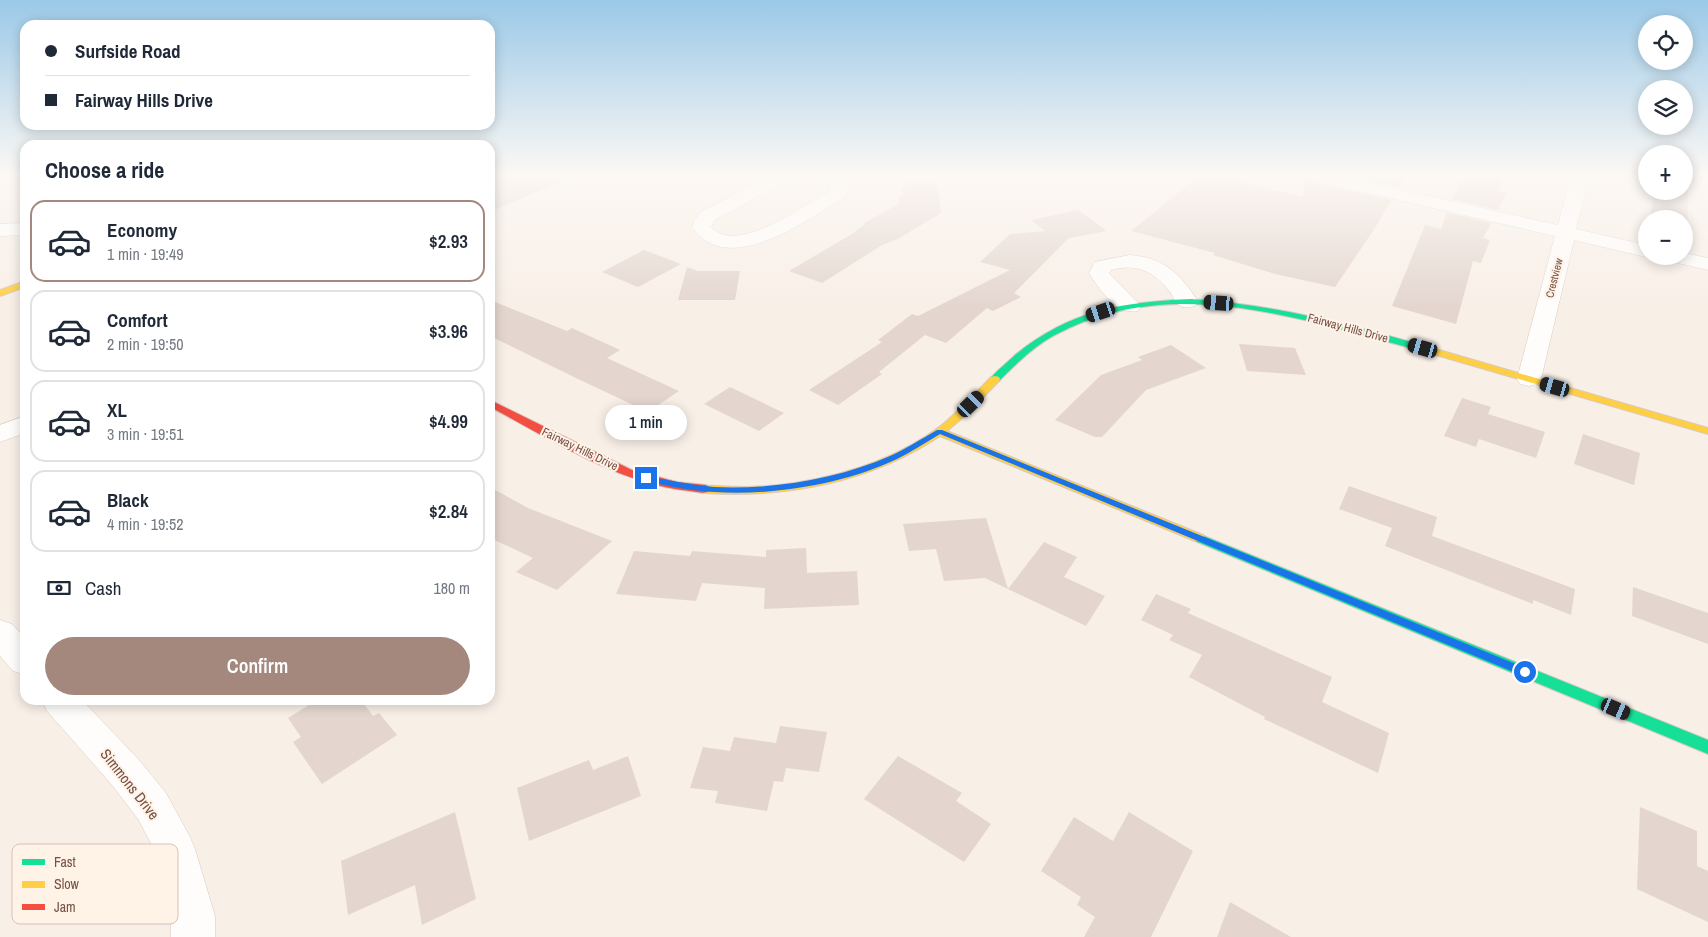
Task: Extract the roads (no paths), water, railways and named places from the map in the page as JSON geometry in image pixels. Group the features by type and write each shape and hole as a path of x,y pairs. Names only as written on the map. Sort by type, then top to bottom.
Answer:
{"street":[{"path":"703,220 701,227 703,230 713,237 733,241 755,240 793,220"},
{"path":"1508,220 1638,248"},
{"name":"Crestview","path":"1529,379 1569,220"},
{"path":"1130,306 1099,274 1102,266 1128,260 1151,264 1166,273 1187,301"},
{"path":"1693,261 1708,264"},
{"path":"0,293 20,286"},
{"name":"Fairway Hills Drive","path":"495,406 619,469 658,482 714,490 782,487 866,469 894,457 939,432 1038,341 1062,328 1090,316 1130,306 1187,301 1234,304 1311,317 1708,431"},
{"path":"0,434 20,426"},
{"path":"939,432 1708,747"},
{"path":"0,633 20,655"},
{"name":"Simmons Drive","path":"65,705 126,773 152,806 172,844"},
{"name":"Simmons Drive","path":"178,860 193,916 193,937"}]}
